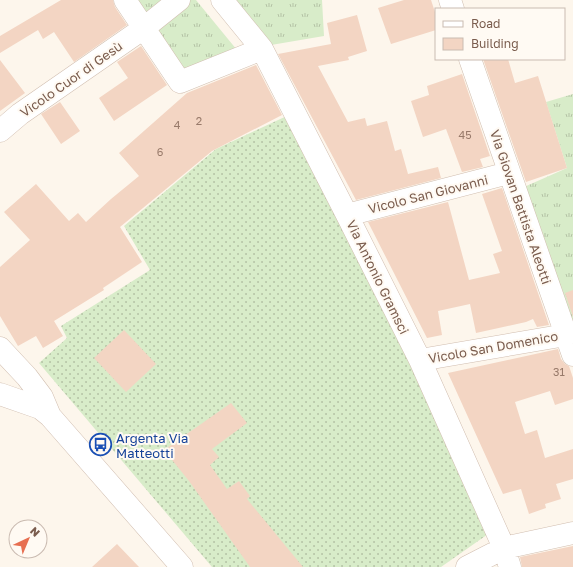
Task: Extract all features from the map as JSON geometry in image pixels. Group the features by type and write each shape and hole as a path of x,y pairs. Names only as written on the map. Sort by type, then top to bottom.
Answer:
{"street":[{"path":"125,0 180,82 262,49"},
{"name":"Vicolo Cuor di Gesù","path":"0,131 20,114 144,28 179,0"},
{"name":"Via Antonio Gramsci","path":"222,0 262,49 347,215 420,360 507,558"},
{"name":"Via Giovan Battista Aleotti","path":"470,60 570,345"},
{"name":"Vicolo San Giovanni","path":"347,215 509,173"},
{"name":"Vicolo San Domenico","path":"420,360 570,345"},
{"path":"0,348 27,377 42,397 50,416"},
{"path":"0,394 40,408 50,416 182,567"},
{"path":"0,412 25,410 50,416"},
{"path":"467,567 507,558 573,533"}],"green space":[{"path":"132,0 196,0 237,50 181,73"},
{"path":"236,0 322,0 324,36 271,45"},
{"path":"573,94 573,338 515,191 567,168 546,102"},
{"path":"291,114 491,532 441,567 212,567 39,363 67,338 61,326 150,270 124,226 216,149"}],"building":[{"path":"61,0 113,0 115,7 127,25 74,62 54,32 43,39 38,30 0,53 0,36"},
{"path":"404,0 431,0 435,12 435,30 391,44 378,8"},
{"path":"357,15 367,51 348,57 349,60 318,66 348,122 365,118 367,126 387,121 395,151 401,149 408,174 438,167 441,178 356,200 278,54 331,44 327,23"},
{"path":"141,46 167,85 114,121 99,98 128,78 117,62"},
{"path":"0,60 25,93 0,111"},
{"path":"483,60 508,60 515,83 538,76 567,168 526,182"},
{"path":"256,65 282,115 212,151 120,227 142,262 103,288 104,290 54,321 63,336 43,348 36,336 18,346 0,316 0,267 30,240 4,212 36,184 69,221 78,213 86,222 139,176 119,153 187,93"},
{"path":"462,74 490,156 480,159 483,167 462,172 446,129 423,137 411,101 429,95 427,86"},
{"path":"60,102 80,131 61,144 41,114"},
{"path":"502,188 549,325 537,327 533,319 526,322 476,333 470,304 438,311 442,335 427,338 368,222 448,202 469,280 500,273 493,254 502,251 482,194"},
{"path":"573,290 573,317 565,293"},
{"path":"124,330 156,364 126,392 94,358"},
{"path":"558,349 561,359 569,366 573,378 573,399 555,405 550,391 515,402 525,434 537,430 545,458 573,449 573,479 556,484 561,499 545,504 546,508 529,514 521,489 503,494 448,373"},
{"path":"231,403 247,423 212,449 219,457 210,465 227,489 239,481 250,496 247,499 303,567 250,567 189,481 164,450"},
{"path":"117,544 139,567 92,567"},
{"path":"573,546 573,567 522,567 520,557"}],"place":[{"name":"Argenta Via Matteotti","path":"100,445"}]}
